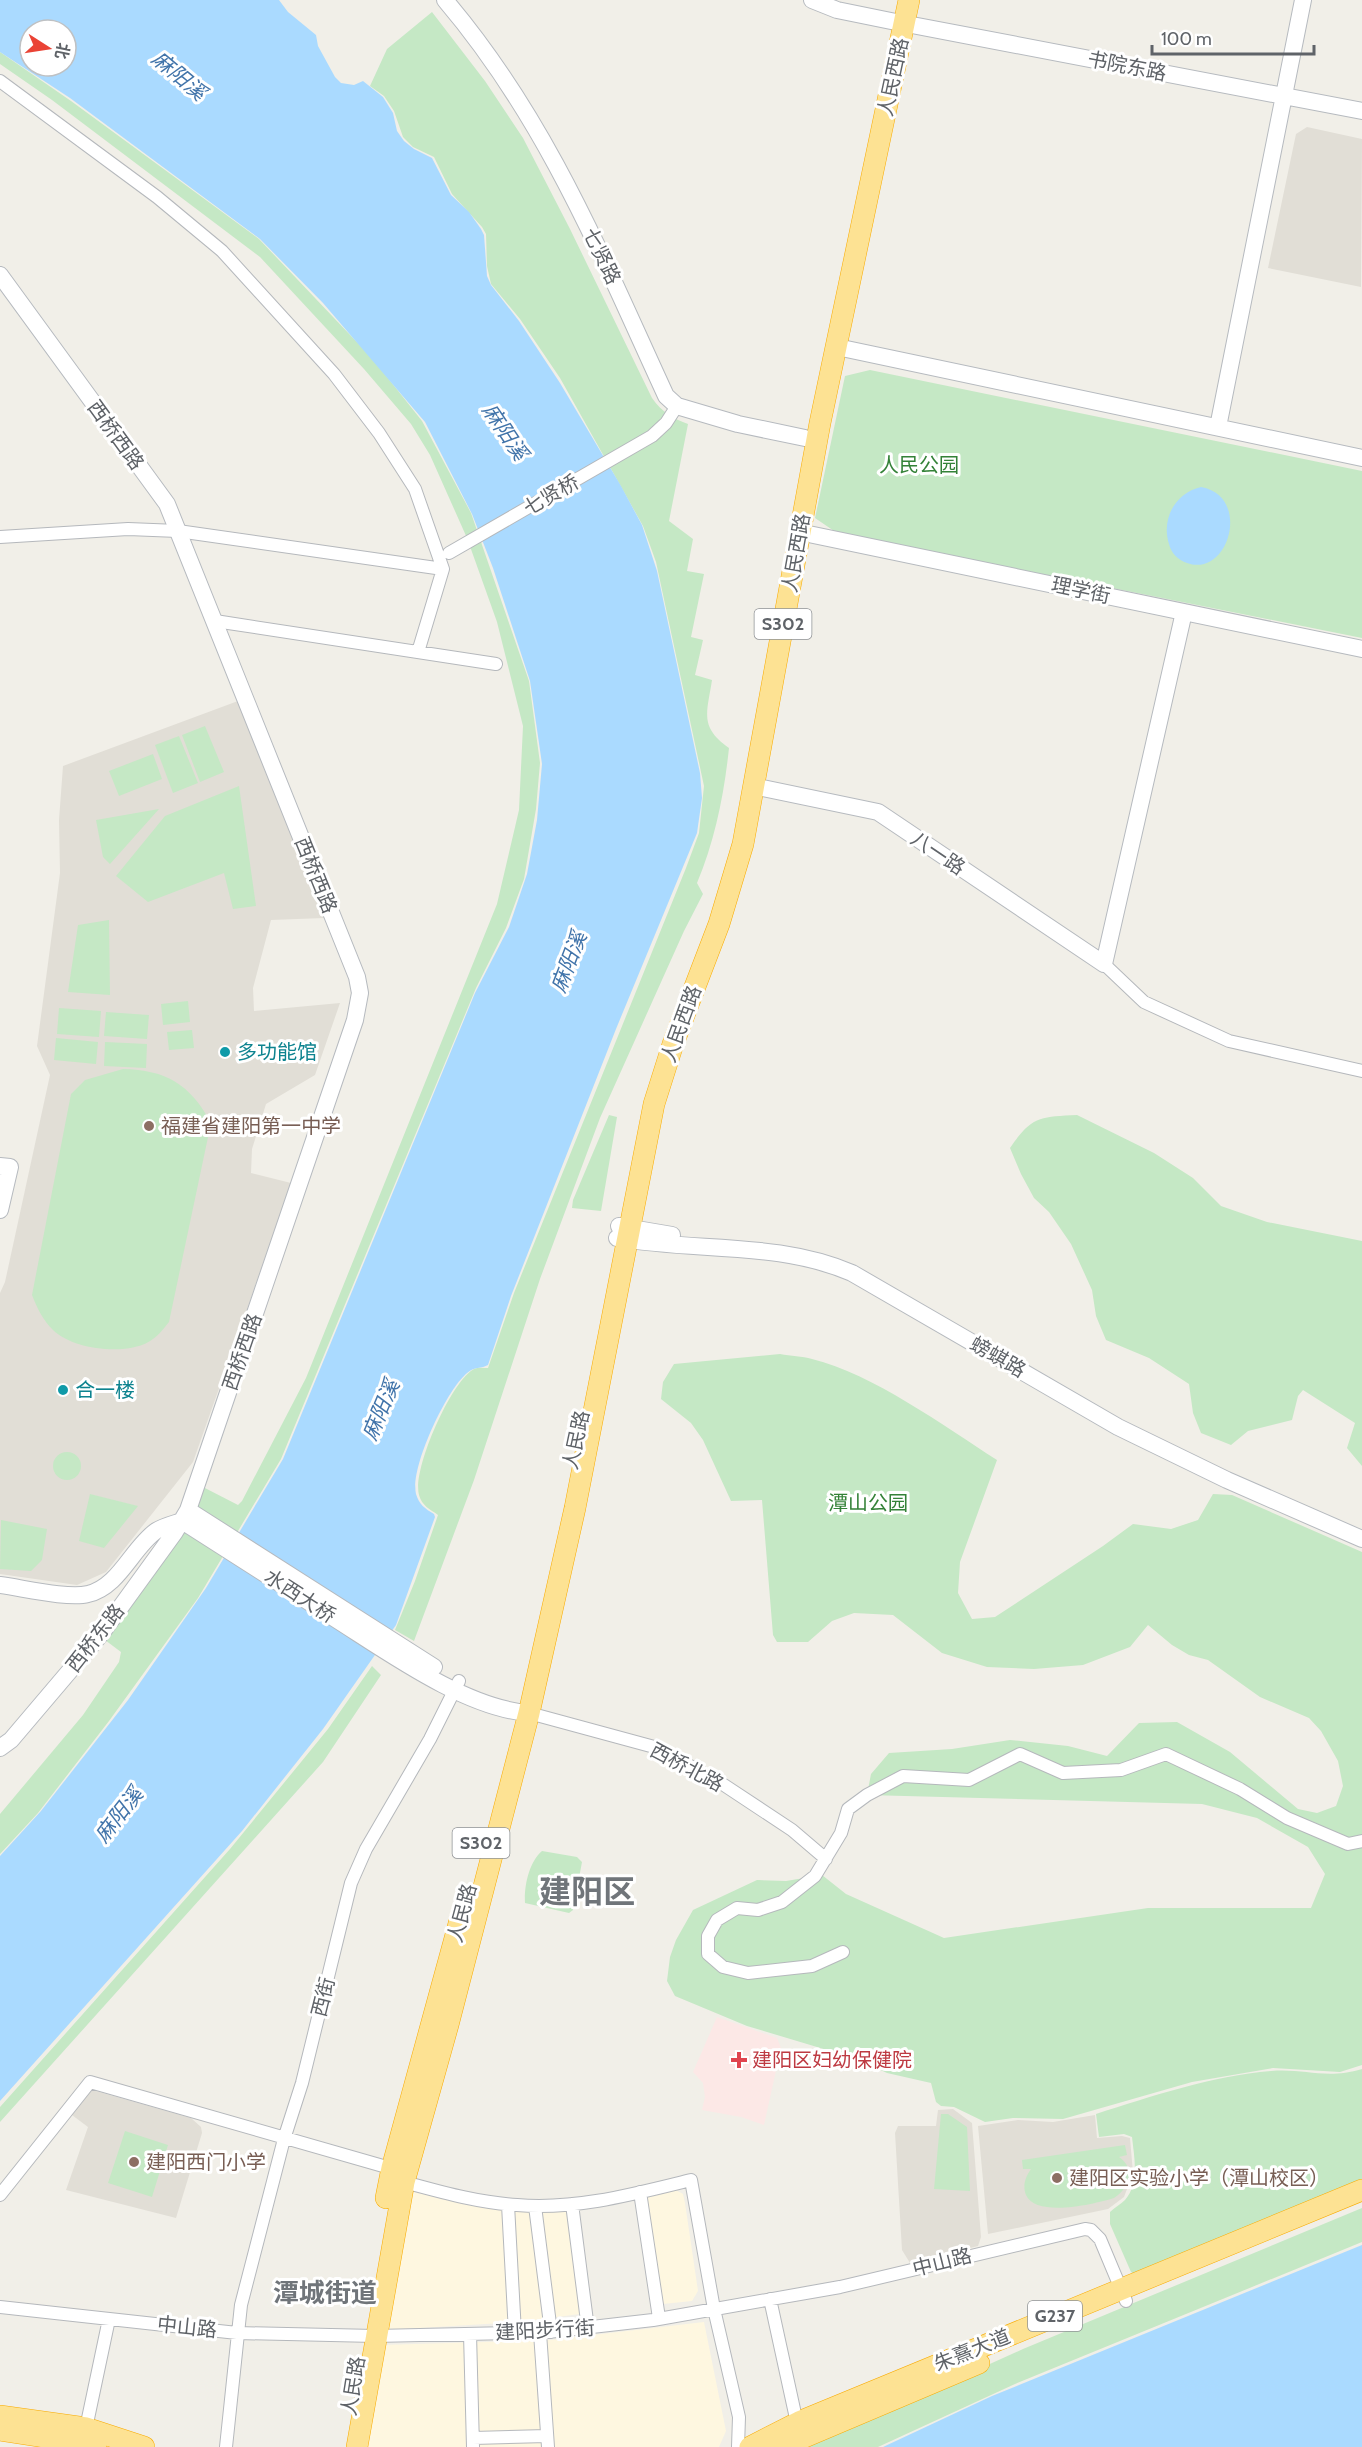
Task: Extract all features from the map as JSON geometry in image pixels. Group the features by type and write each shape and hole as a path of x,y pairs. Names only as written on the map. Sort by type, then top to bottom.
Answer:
{"highway":[{"name":"人民西路","path":"624,1233 654,1104 670,1053 719,924 743,844 799,532 837,348 900,12"},
{"name":"人民西路","path":"624,1233 644,1102 653,1069 708,918 730,841 805,438 900,12"},
{"name":"人民路","path":"344,2447 400,2174 443,2043 520,1710 575,1508 624,1233"},
{"name":"朱熹大道","path":"781,2447 1362,2190"},
{"name":"朱熹大道","path":"748,2446 797,2423 1362,2202"},
{"name":"人民路","path":"357,2447 368,2336"},
{"path":"0,2416 87,2441"},
{"path":"0,2430 144,2447"}],"main road":[{"name":"七贤路","path":"445,0 519,100 548,146 611,271 666,396 677,406"},
{"path":"812,0 837,10 900,12"},
{"path":"834,0 900,12"},
{"path":"1218,427 1303,0"},
{"name":"书院东路","path":"900,12 1362,111"},
{"name":"书院东路","path":"1284,93 1362,106"},
{"name":"西桥西路","path":"0,275 167,504 357,977 360,993 355,1020 190,1519"},
{"path":"837,348 1362,458"},
{"path":"677,406 738,424 805,438"},
{"name":"理学街","path":"799,532 1362,649"},
{"path":"1104,964 1184,612"},
{"name":"八一路","path":"753,786 878,812 1104,964"},
{"path":"0,1166 10,1167 0,1210"},
{"path":"624,1233 774,1243 827,1253 854,1265 1146,1432 1362,1530"},
{"name":"螃蜞路","path":"624,1233 675,1246 769,1251 817,1259 852,1273 1118,1427 1227,1480 1362,1539"},
{"path":"0,1585 75,1595 93,1593 109,1583 151,1535 163,1527 190,1519"},
{"name":"水西大桥","path":"190,1519 411,1660 457,1686 520,1710"},
{"name":"西桥东路","path":"0,1748 11,1740 101,1634 190,1519"}],"street":[{"path":"0,81 157,197 222,251 334,374 379,433 415,489 443,569 418,652"},
{"name":"七贤桥","path":"449,553 652,436 666,423 677,406"},
{"path":"0,537 128,529 178,531 443,569"},
{"path":"214,621 496,664"},
{"path":"1104,964 1144,1002 1229,1041 1362,1071"},
{"name":"西街","path":"226,2447 237,2333 253,2254 284,2139 302,2083 351,1883 366,1849 430,1739 457,1686"},
{"name":"西桥北路","path":"520,1710 658,1748 724,1785 792,1830 826,1859"},
{"path":"843,1952 812,1966 748,1973 723,1967 708,1954 708,1936 717,1920 737,1908 758,1910 782,1902 815,1876 841,1833 848,1809 867,1795 903,1776 969,1780 1020,1754 1063,1773 1121,1770 1166,1754 1240,1790 1287,1818 1348,1844 1362,1841"},
{"path":"0,2195 90,2082 400,2174 455,2195 508,2205 572,2204 691,2180 714,2309 748,2446"},
{"path":"640,2192 659,2318"},
{"path":"572,2204 588,2328"},
{"path":"508,2205 515,2333"},
{"path":"470,2334 473,2443 547,2441 545,2332 535,2206"},
{"name":"中山路","path":"714,2309 840,2287 1085,2229 1091,2230 1100,2239 1123,2295"},
{"path":"770,2299 797,2423"},
{"name":"中山路","path":"0,2307 237,2333 368,2336"},
{"name":"建阳步行街","path":"368,2336 545,2332 588,2328 714,2309"},
{"path":"87,2441 109,2319"},
{"path":"739,2417 748,2446"}],"shaded area":[{"path":"1307,127 1362,139 1361,287 1268,268 1296,134"},
{"name":"福建省建阳第一中学","path":"238,701 324,918 271,920 253,988 254,1011 340,1003 315,1075 266,1104 252,1149 251,1173 291,1183 290,1187 193,1462 106,1572 77,1585 0,1574 0,1293 5,1282 50,1075 37,1046 60,873 59,820 63,766"},
{"name":"建阳区妇幼保健院","path":"717,2017 777,2038 781,2048 764,2125 741,2117 702,2110 705,2097 703,2083 693,2072"},
{"name":"建阳西门小学","path":"92,2090 191,2118 201,2127 202,2133 176,2218 66,2190 88,2127 72,2115"},
{"path":"953,2109 972,2123 981,2237 978,2246 910,2263 902,2250 895,2133 898,2126 936,2126 938,2110"},
{"name":"建阳区实验小学（潭山校区）","path":"1095,2115 1097,2138 1122,2136 1130,2138 1133,2173 1124,2197 1108,2209 988,2234 978,2126 1018,2120 1053,2122"},
{"path":"672,2188 683,2194 698,2291 692,2301 663,2304 641,2195"},
{"path":"413,2191 442,2199 515,2212 555,2211 570,2208 578,2212 591,2300 590,2310 580,2314 519,2322 387,2330"},
{"path":"704,2322 726,2431 719,2447 365,2447 381,2345 550,2340"}],"green space":[{"path":"432,12 485,81 523,138 652,398 668,414 688,424 669,521 693,539 687,571 704,574 691,637 703,640 695,675 712,680 707,710 709,726 719,740 729,748 718,817 697,883 703,894 684,931 600,1118 540,1279 474,1480 414,1641 395,1630 438,1515 424,1505 419,1495 418,1483 427,1447 445,1408 465,1377 476,1368 488,1368 514,1293 699,833 704,786 656,562 643,526 560,378 520,319 491,284 487,266 486,234 482,227 452,194 434,157 413,147 403,137 394,111 384,96 370,86 387,49"},
{"path":"0,52 18,64 18,76 0,64"},
{"path":"20,78 38,78 259,239 372,358 422,421 471,513 529,681 540,763 536,809 524,879 506,928 476,988 281,1459 198,1598 109,1721 38,1813 0,1854 0,1814 83,1715 119,1662 121,1652 105,1640 203,1487 238,1505 242,1501 306,1378 497,904 519,810 523,726 497,622 467,538 430,455 411,424 364,369 260,257"},
{"name":"人民公园","path":"870,370 1362,471 1362,638 837,533 815,518 845,376"},
{"path":"205,726 224,772 200,782 182,735"},
{"path":"179,736 198,783 173,793 155,745"},
{"path":"153,754 162,779 119,796 109,771"},
{"path":"239,786 256,906 233,909 224,873 148,902 116,876 165,816"},
{"path":"159,809 110,864 103,857 96,820"},
{"path":"109,920 110,995 68,992 78,925"},
{"path":"188,1001 190,1022 163,1025 161,1004"},
{"path":"59,1008 101,1011 99,1037 57,1034"},
{"path":"106,1012 149,1015 147,1039 104,1036"},
{"path":"192,1030 194,1048 169,1050 167,1032"},
{"path":"56,1038 98,1042 96,1064 54,1060"},
{"path":"105,1042 147,1044 146,1068 104,1066"},
{"path":"123,1069 152,1072 175,1082 194,1098 211,1123 169,1322 155,1337 143,1345 102,1349 62,1337 46,1322 32,1295 71,1094 85,1080"},
{"path":"609,1115 617,1117 601,1211 572,1208 573,1200"},
{"path":"1077,1115 1154,1153 1193,1178 1221,1206 1267,1222 1362,1241 1362,1466 1347,1448 1355,1423 1303,1390 1298,1396 1292,1420 1248,1431 1231,1445 1201,1433 1193,1413 1189,1384 1149,1358 1106,1340 1096,1316 1092,1290 1071,1244 1049,1212 1034,1198 1010,1148 1024,1130 1038,1120 1054,1116"},
{"name":"潭山公园","path":"780,1354 812,1359 859,1376 908,1402 997,1460 960,1562 958,1593 972,1619 995,1617 1133,1524 1171,1529 1198,1520 1213,1494 1232,1495 1362,1552 1362,2065 1340,2072 1273,2068 1192,2082 1063,2119 1013,2118 985,2122 954,2107 941,2106 936,2102 931,2083 887,2073 857,2059 747,2026 675,1996 667,1981 670,1957 676,1940 693,1910 757,1880 786,1881 822,1875 846,1894 944,1938 1148,1908 1311,1908 1325,1874 1308,1847 1257,1818 1202,1804 867,1795 871,1774 889,1753 952,1749 1010,1740 1068,1746 1107,1756 1139,1723 1177,1722 1230,1752 1298,1809 1317,1813 1336,1806 1343,1786 1338,1761 1321,1731 1309,1718 1260,1697 1208,1660 1189,1655 1172,1645 1148,1625 1130,1647 1083,1665 1034,1669 987,1667 942,1653 893,1615 854,1613 832,1621 808,1642 777,1642 773,1635 762,1500 731,1501 703,1440 691,1423 661,1399 663,1382 674,1364"},
{"path":"67,1452 77,1456 81,1466 77,1476 67,1480 57,1476 53,1466 57,1456"},
{"path":"90,1494 138,1506 104,1548 79,1541"},
{"path":"1,1520 47,1529 42,1560 31,1571 0,1569"},
{"path":"372,1666 381,1675 323,1762 0,2122 0,2107 230,1849 328,1729"},
{"path":"542,1851 577,1857 582,1862 573,1910 569,1913 525,1903 528,1875 534,1861"},
{"path":"1362,2069 1362,2183 1134,2274 1131,2272 1110,2224 1110,2212 1125,2200 1133,2186 1135,2161 1132,2137 1124,2134 1099,2137 1096,2114 1227,2077 1271,2071 1337,2074"},
{"path":"941,2114 948,2114 967,2127 970,2191 934,2189"},
{"path":"125,2131 168,2145 152,2197 108,2183"},
{"path":"1125,2145 1127,2155 1119,2157 1128,2167 1127,2184 1114,2198 1080,2206 1053,2208 1032,2202 1026,2195 1025,2181 1031,2169 1023,2169 1022,2160"},
{"path":"1362,2208 1362,2242 1015,2384 878,2447 806,2447 1023,2349"}],"water":[{"name":"麻阳溪","path":"0,0 279,0 288,12 316,35 318,46 335,77 341,83 354,85 363,81 383,97 393,113 397,131 404,141 432,158 451,195 469,212 481,229 484,235 487,276 491,285 519,321 560,383 642,525 657,571 700,773 702,798 697,833 616,1029 511,1296 488,1365 471,1370 456,1385 439,1414 424,1450 418,1467 416,1494 425,1508 435,1517 396,1625 323,1729 242,1831 0,2101 0,1856 41,1811 128,1700 206,1588 283,1459 475,993 509,927 527,874 537,820 542,764 530,681 493,568 472,514 425,422 323,303 260,239 40,78 78,78 78,18 18,18 18,64 0,52"},
{"path":"1201,487 1217,493 1226,505 1230,519 1229,534 1223,548 1214,559 1202,564 1187,563 1171,550 1167,525 1172,508 1177,501 1192,490"},
{"path":"1362,2245 1362,2447 883,2447 992,2396"}],"place":[{"name":"多功能馆","path":"225,1052"},
{"name":"福建省建阳第一中学","path":"149,1126"},
{"name":"合一楼","path":"63,1390"},
{"name":"建阳区妇幼保健院","path":"739,2060"},
{"name":"建阳西门小学","path":"134,2162"},
{"name":"建阳区实验小学（潭山校区）","path":"1057,2178"}],"district":[{"name":"建阳区","path":"587,1892"},
{"name":"潭城街道","path":"325,2293"}]}
